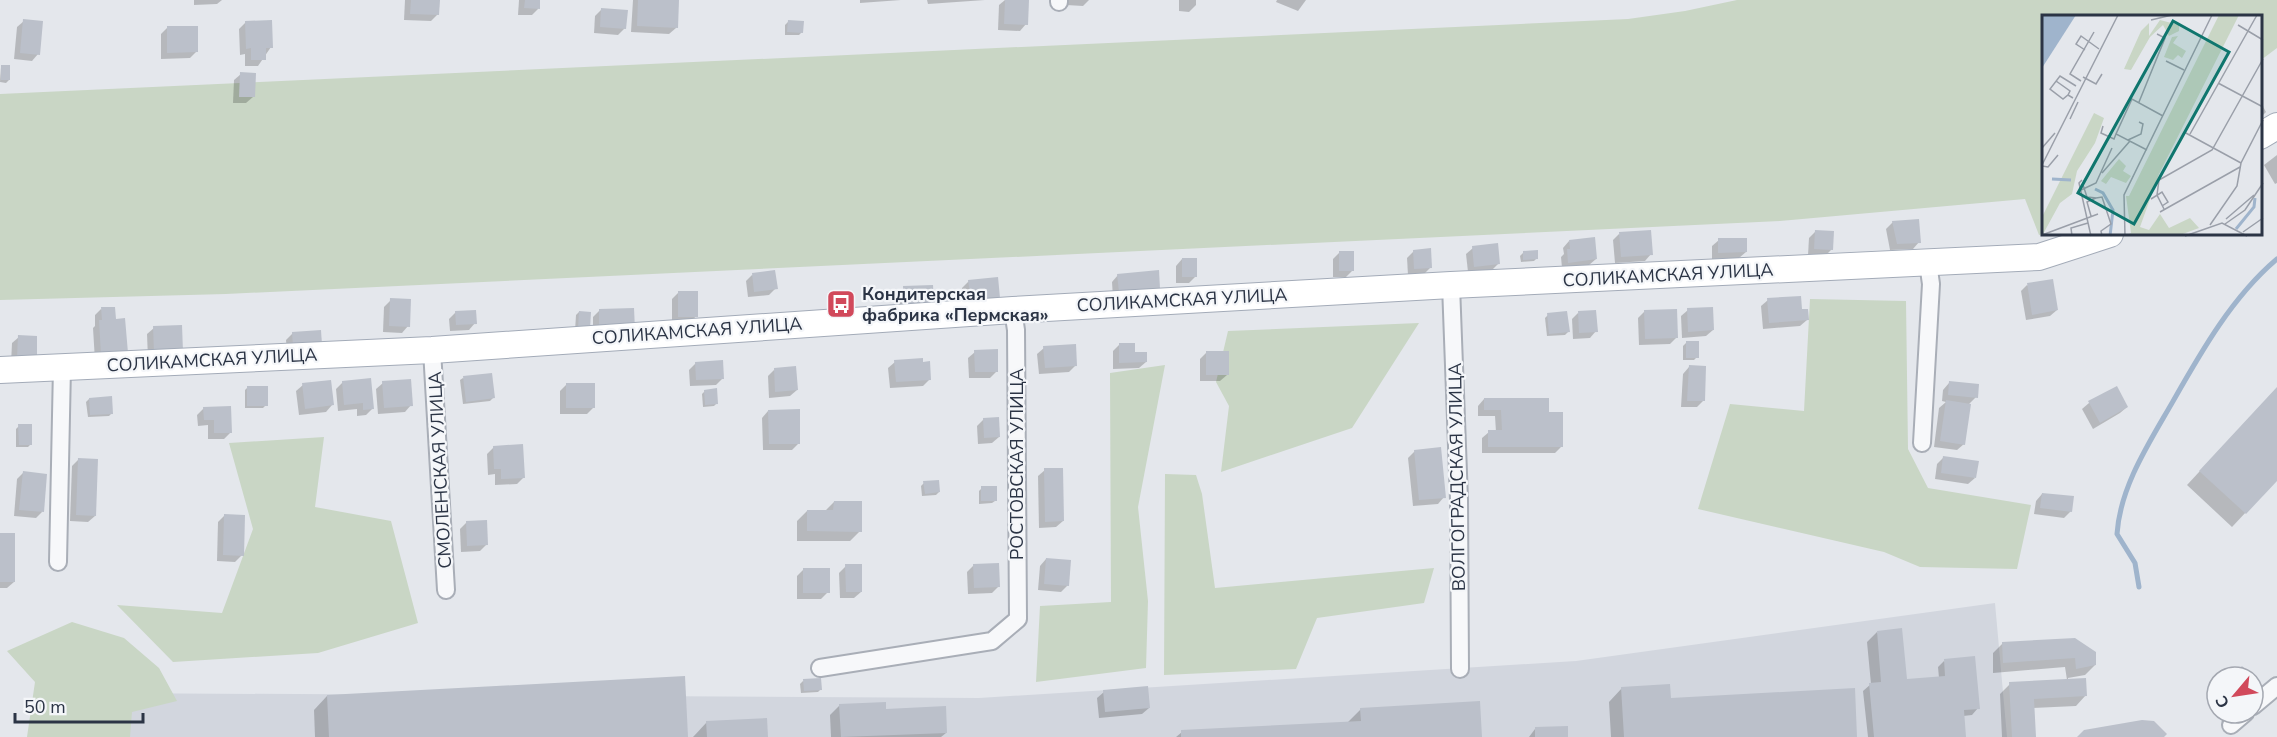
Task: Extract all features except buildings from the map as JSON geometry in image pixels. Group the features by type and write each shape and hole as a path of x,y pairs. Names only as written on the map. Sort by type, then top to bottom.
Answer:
{"main road":[{"path":"2262,135 2277,126"},
{"name":"СОЛИКАМСКАЯ УЛИЦА","path":"0,369 432,350 1013,310 1451,285 2039,256 2104,236"}],"street":[{"path":"1922,443 1931,284 1928,263"},
{"name":"ВОЛГОГРАДСКАЯ УЛИЦА","path":"1451,285 1459,500 1460,669"},
{"name":"РОСТОВСКАЯ УЛИЦА","path":"820,668 992,641 1018,619 1016,330 1013,310"},
{"name":"СМОЛЕНСКАЯ УЛИЦА","path":"432,350 446,590"},
{"path":"58,562 62,367"},
{"path":"2265,696 2277,686"}],"shaded area":[{"path":"1995,603 2007,737 97,737 101,693 979,698 1576,661"}],"green space":[{"path":"1737,0 2277,0 2277,48 2262,59 2262,15 2042,15 2042,234 2039,235 2025,199 1780,221 226,294 0,300 0,94 1628,19 1685,11"},
{"path":"1810,299 1906,301 1908,449 1928,488 2031,505 2017,569 1920,567 1884,552 1698,509 1730,404 1804,411"},
{"path":"1419,323 1352,428 1221,472 1229,406 1216,382 1228,331"},
{"path":"1165,365 1138,507 1148,601 1146,668 1036,682 1040,606 1111,602 1110,373"},
{"path":"324,437 315,507 391,521 418,623 318,653 173,662 117,605 222,613 253,529 229,443"},
{"path":"1165,474 1196,475 1202,494 1215,588 1434,568 1424,603 1317,618 1296,669 1164,675"},
{"path":"72,622 124,638 159,668 177,701 132,712 130,737 27,737 35,682 7,651"}],"waterway":[{"path":"2139,587 2135,563 2117,534 2119,517 2130,482 2154,434 2218,326 2246,290 2277,259"}],"place":[{"name":"Кондитерская фабрика «Пермская»","path":"841,304"}]}
